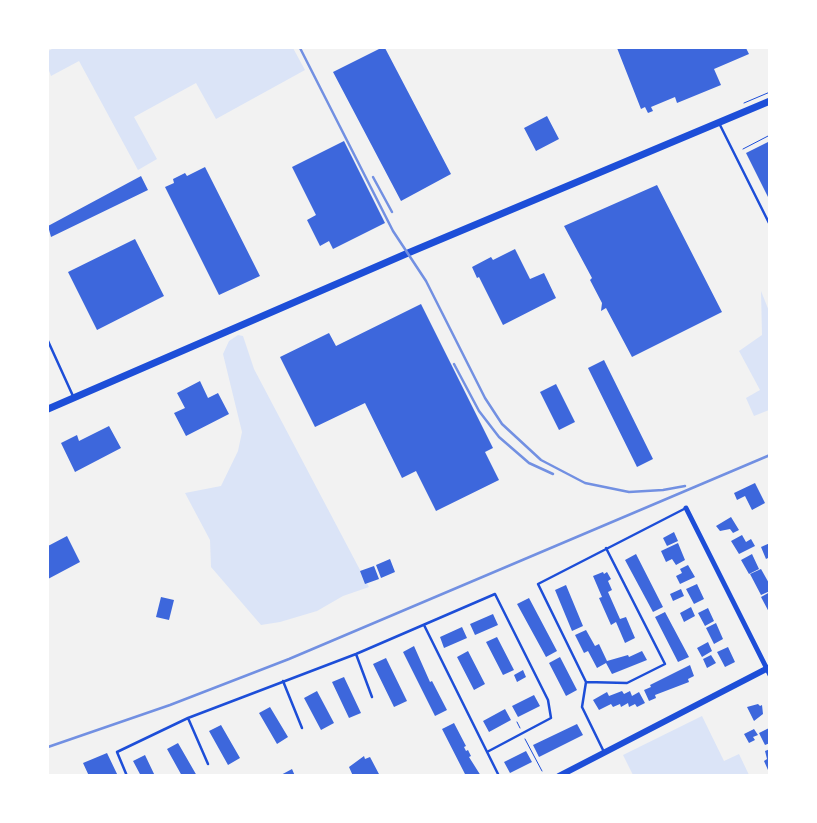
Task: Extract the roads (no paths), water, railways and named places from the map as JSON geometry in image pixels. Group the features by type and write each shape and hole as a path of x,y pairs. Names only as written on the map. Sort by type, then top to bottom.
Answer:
{"main road":[{"path":"48,409 408,253 770,100"}],"street":[{"path":"559,776 768,670 686,508"}],"lane":[{"path":"718,122 770,225"},
{"path":"48,340 74,398"},
{"path":"604,752 582,707 586,682 538,584 686,508"},
{"path":"586,682 627,683 665,664 606,548"},
{"path":"126,776 117,752 188,718 356,654 495,594 548,700 551,718 486,752"},
{"path":"424,625 499,776"},
{"path":"356,654 372,697"},
{"path":"283,681 302,728"},
{"path":"188,718 208,764"}],"railway":[{"path":"300,48 393,231 426,281 485,398 502,424 541,460 585,483 629,492 663,490 685,486"},
{"path":"373,177 392,212"},
{"path":"454,364 479,411 499,437 529,463 553,474"},
{"path":"48,747 170,705 289,659 770,455"}]}
